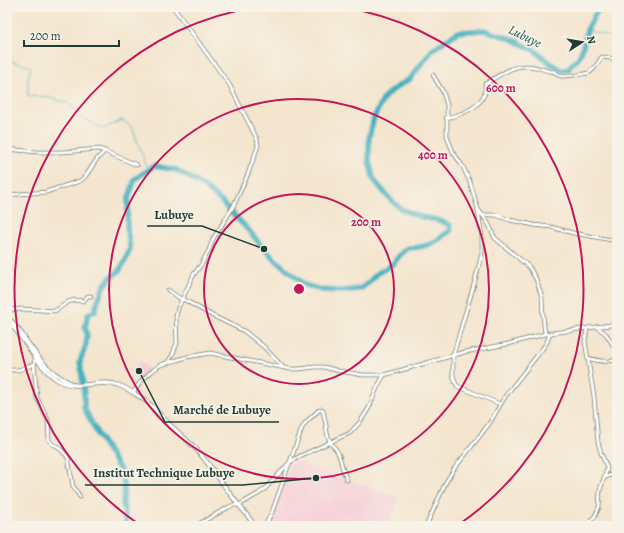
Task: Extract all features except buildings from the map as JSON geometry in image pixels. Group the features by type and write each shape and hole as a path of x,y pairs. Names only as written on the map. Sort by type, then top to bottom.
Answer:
{"street":[{"path":"167,363 172,356 177,343 176,316 181,299 209,250 213,239 233,206 248,174 258,146 257,139 230,84 173,7"},
{"path":"446,118 466,112 475,106 484,97 485,84 500,75 519,67 536,67 553,71 560,76 565,76 586,74 591,72 602,57 617,59"},
{"path":"433,75 443,92 447,105 447,136 453,152 462,165 467,176 478,209 482,237 482,253 453,356 453,375 457,386 500,404"},
{"path":"7,150 64,152 93,149 105,151 137,164"},
{"path":"7,195 46,192 80,181 85,177 97,159 105,151"},
{"path":"478,209 488,223 495,238 529,267 536,280 542,297 545,334"},
{"path":"482,215 496,215 528,224 551,227 617,242"},
{"path":"168,290 181,299 244,331 264,347 282,366"},
{"path":"7,309 55,311 68,302 83,300 88,296 92,296"},
{"path":"7,317 18,328 36,357 34,364 36,398 48,420 49,440 68,458 73,486 80,497"},
{"path":"7,321 36,357 47,368 59,376 76,385 113,384 133,393 153,407 196,449 255,526"},
{"path":"133,393 141,381 160,365 187,357 210,353 282,366 290,369 324,367 364,375 384,375 465,352 508,344 545,334 617,324"},
{"path":"597,327 606,334 617,351"},
{"path":"587,329 585,340 594,397 598,442 607,469 600,490 600,506 590,521 590,526"},
{"path":"426,526 446,482 489,424 506,395 543,348 550,333"},
{"path":"588,358 599,362 614,361 617,359"},
{"path":"7,370 19,370 34,364"},
{"path":"195,526 229,507 239,505 249,500 265,489 289,463 306,453 350,433 360,422 369,408 384,375"},
{"path":"265,526 272,512 302,428 306,422 319,410 324,410 326,433 338,451 343,472 347,480"},
{"path":"604,478 617,472"}],"shaded area":[{"path":"140,361 149,370 139,381 130,372"},
{"path":"292,460 399,497 389,526 270,526"}],"waterway":[{"name":"Lubuye","path":"124,526 126,521 123,503 124,489 122,473 98,435 84,408 80,361 86,345 87,335 85,327 88,314 95,311 104,286 111,277 119,271 130,248 127,228 128,200 135,179 154,166 177,170 203,186 221,201 264,249 305,285 321,290 342,291 360,289 378,273 393,264 408,248 421,247 431,244 451,230 450,225 438,220 421,217 401,209 390,199 374,180 369,161 369,138 374,117 385,96 410,79 433,49 458,32 484,30 512,39 534,50 561,70 568,70 578,59 587,30 599,7"},
{"path":"587,30 617,38"},
{"path":"7,40 11,61 31,67 28,78 28,96 47,97 68,103 85,119 103,129 122,120 132,127 148,170"}],"place":[{"name":"Lubuye","path":"264,249"},
{"name":"Marché de Lubuye","path":"139,371"},
{"name":"Institut Technique Lubuye","path":"316,478"}]}
